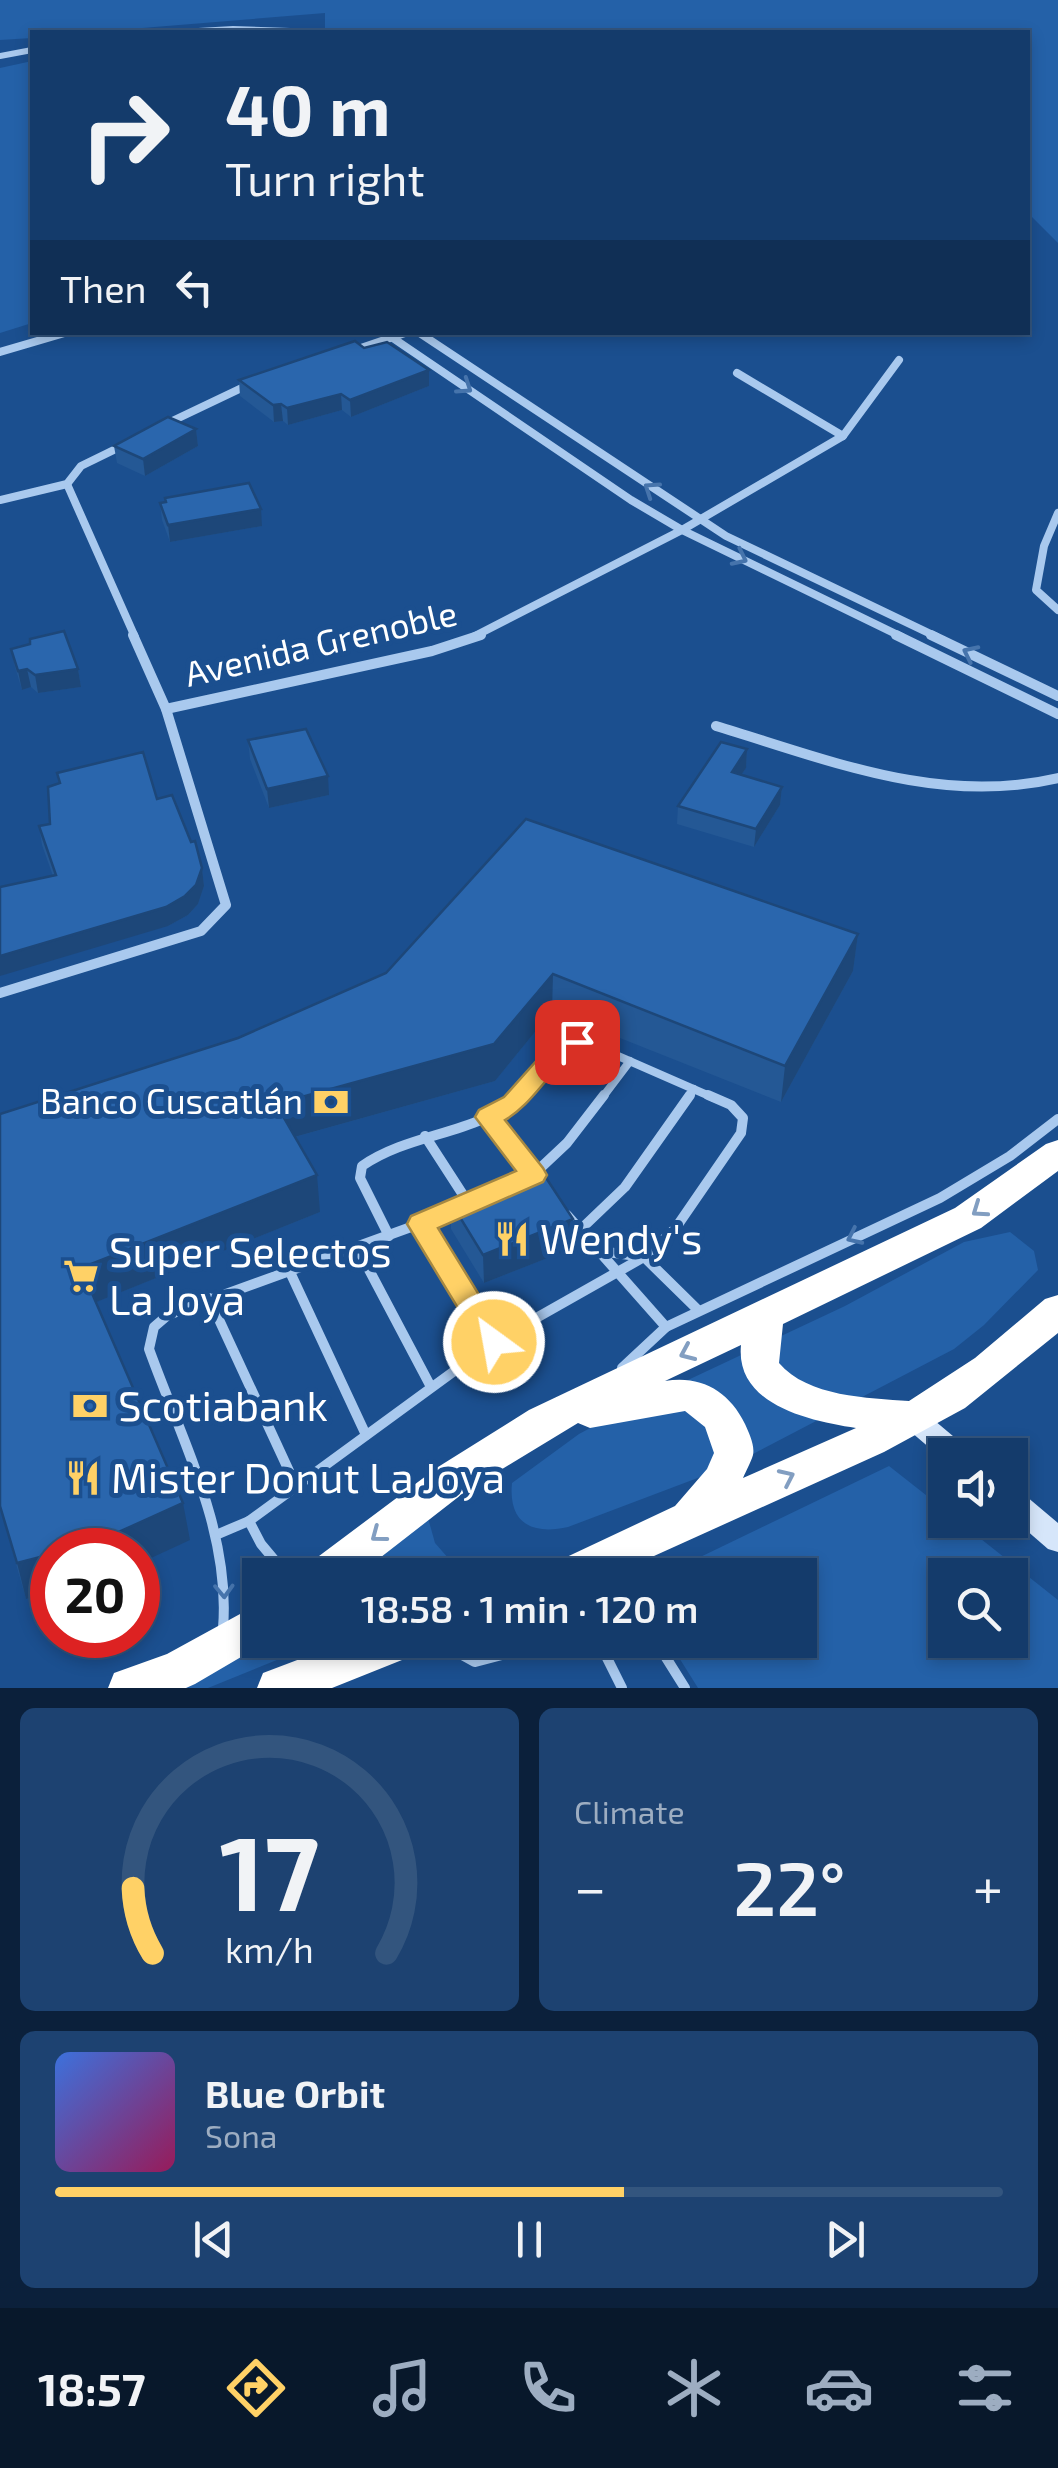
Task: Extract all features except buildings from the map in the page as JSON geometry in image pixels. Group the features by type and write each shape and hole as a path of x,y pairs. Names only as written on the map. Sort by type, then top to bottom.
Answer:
{"highway":[{"path":"348,1558 452,1479 546,1420 968,1218 1058,1153"},
{"path":"609,1558 690,1516 914,1418 1012,1352 1058,1310"},
{"path":"766,1316 760,1367 768,1379 789,1394 860,1413 914,1418"},
{"path":"546,1420 669,1395 696,1396 727,1428 734,1453 720,1481 690,1516"},
{"path":"130,1688 180,1670 242,1635"},
{"path":"280,1688 356,1658"}],"street":[{"path":"216,30 262,30"},
{"path":"0,56 30,50"},
{"path":"0,352 58,335"},
{"path":"336,356 388,335 631,500 682,530 1058,714"},
{"path":"422,335 700,520 1058,696"},
{"path":"737,373 843,436 899,360"},
{"path":"162,426 262,380"},
{"name":"Avenida Grenoble","path":"166,709 432,651 487,633 682,530 843,436"},
{"path":"0,500 67,484 81,466 130,442"},
{"path":"0,992 201,931 226,905 166,709 67,484"},
{"path":"1058,513 1044,546 1036,590 1058,610"},
{"path":"716,726 934,786 977,790 1034,786 1058,778"},
{"path":"914,1418 937,1438"},
{"path":"1028,1515 1058,1540"}],"lane":[{"path":"216,1534 249,1521 494,1342 616,1277 644,1257 675,1230 741,1133 743,1118 731,1105 586,1042 563,1047 526,1092 488,1117 389,1148 362,1166 360,1178 388,1236"},
{"path":"518,1183 533,1175 567,1143 630,1062"},
{"path":"580,1230 625,1187 694,1089"},
{"path":"488,1117 545,1189"},
{"path":"591,1398 666,1327 940,1198 1010,1156 1058,1118"},
{"path":"425,1136 470,1206"},
{"path":"222,1648 226,1592 216,1534 149,1349 154,1327 168,1315 209,1298 486,1198"},
{"path":"556,1202 600,1250 616,1277 666,1327"},
{"path":"421,1224 494,1342"},
{"path":"357,1247 431,1388"},
{"path":"600,1250 644,1257 698,1310"},
{"path":"289,1270 366,1435"},
{"path":"209,1298 296,1486"},
{"path":"249,1521 272,1558"},
{"path":"607,1658 622,1688"},
{"path":"666,1658 685,1688"}],"shaded area":[{"path":"0,0 1058,0 1058,243 1030,215 1030,30 325,30 325,13 117,30 30,30 30,38 0,40"},
{"path":"30,61 30,324 0,333 0,68"},
{"path":"1010,1232 1034,1251 1038,1270 984,1325 954,1349 732,1465 568,1527 534,1527 519,1517 514,1508 512,1483 579,1434 845,1306 964,1242"},
{"path":"889,1466 928,1497 928,1538 980,1538 1005,1558 928,1558 928,1658 1028,1658 1028,1576 1058,1600 1058,1688 698,1688 679,1658 817,1658 817,1558 698,1558"},
{"path":"428,1518 435,1543 448,1558 380,1558"},
{"path":"242,1654 242,1658 282,1658 208,1688 182,1688"}],"place":[{"name":"Banco Cuscatlán","path":"331,1102"},
{"name":"Wendy's","path":"512,1239"},
{"name":"Super Selectos La Joya","path":"81,1276"},
{"name":"Scotiabank","path":"90,1406"},
{"name":"Mister Donut La Joya","path":"83,1478"}],"route":[{"path":"494,1342 421,1224 470,1206 533,1175 488,1117 513,1104 563,1047 577,1042"}]}
